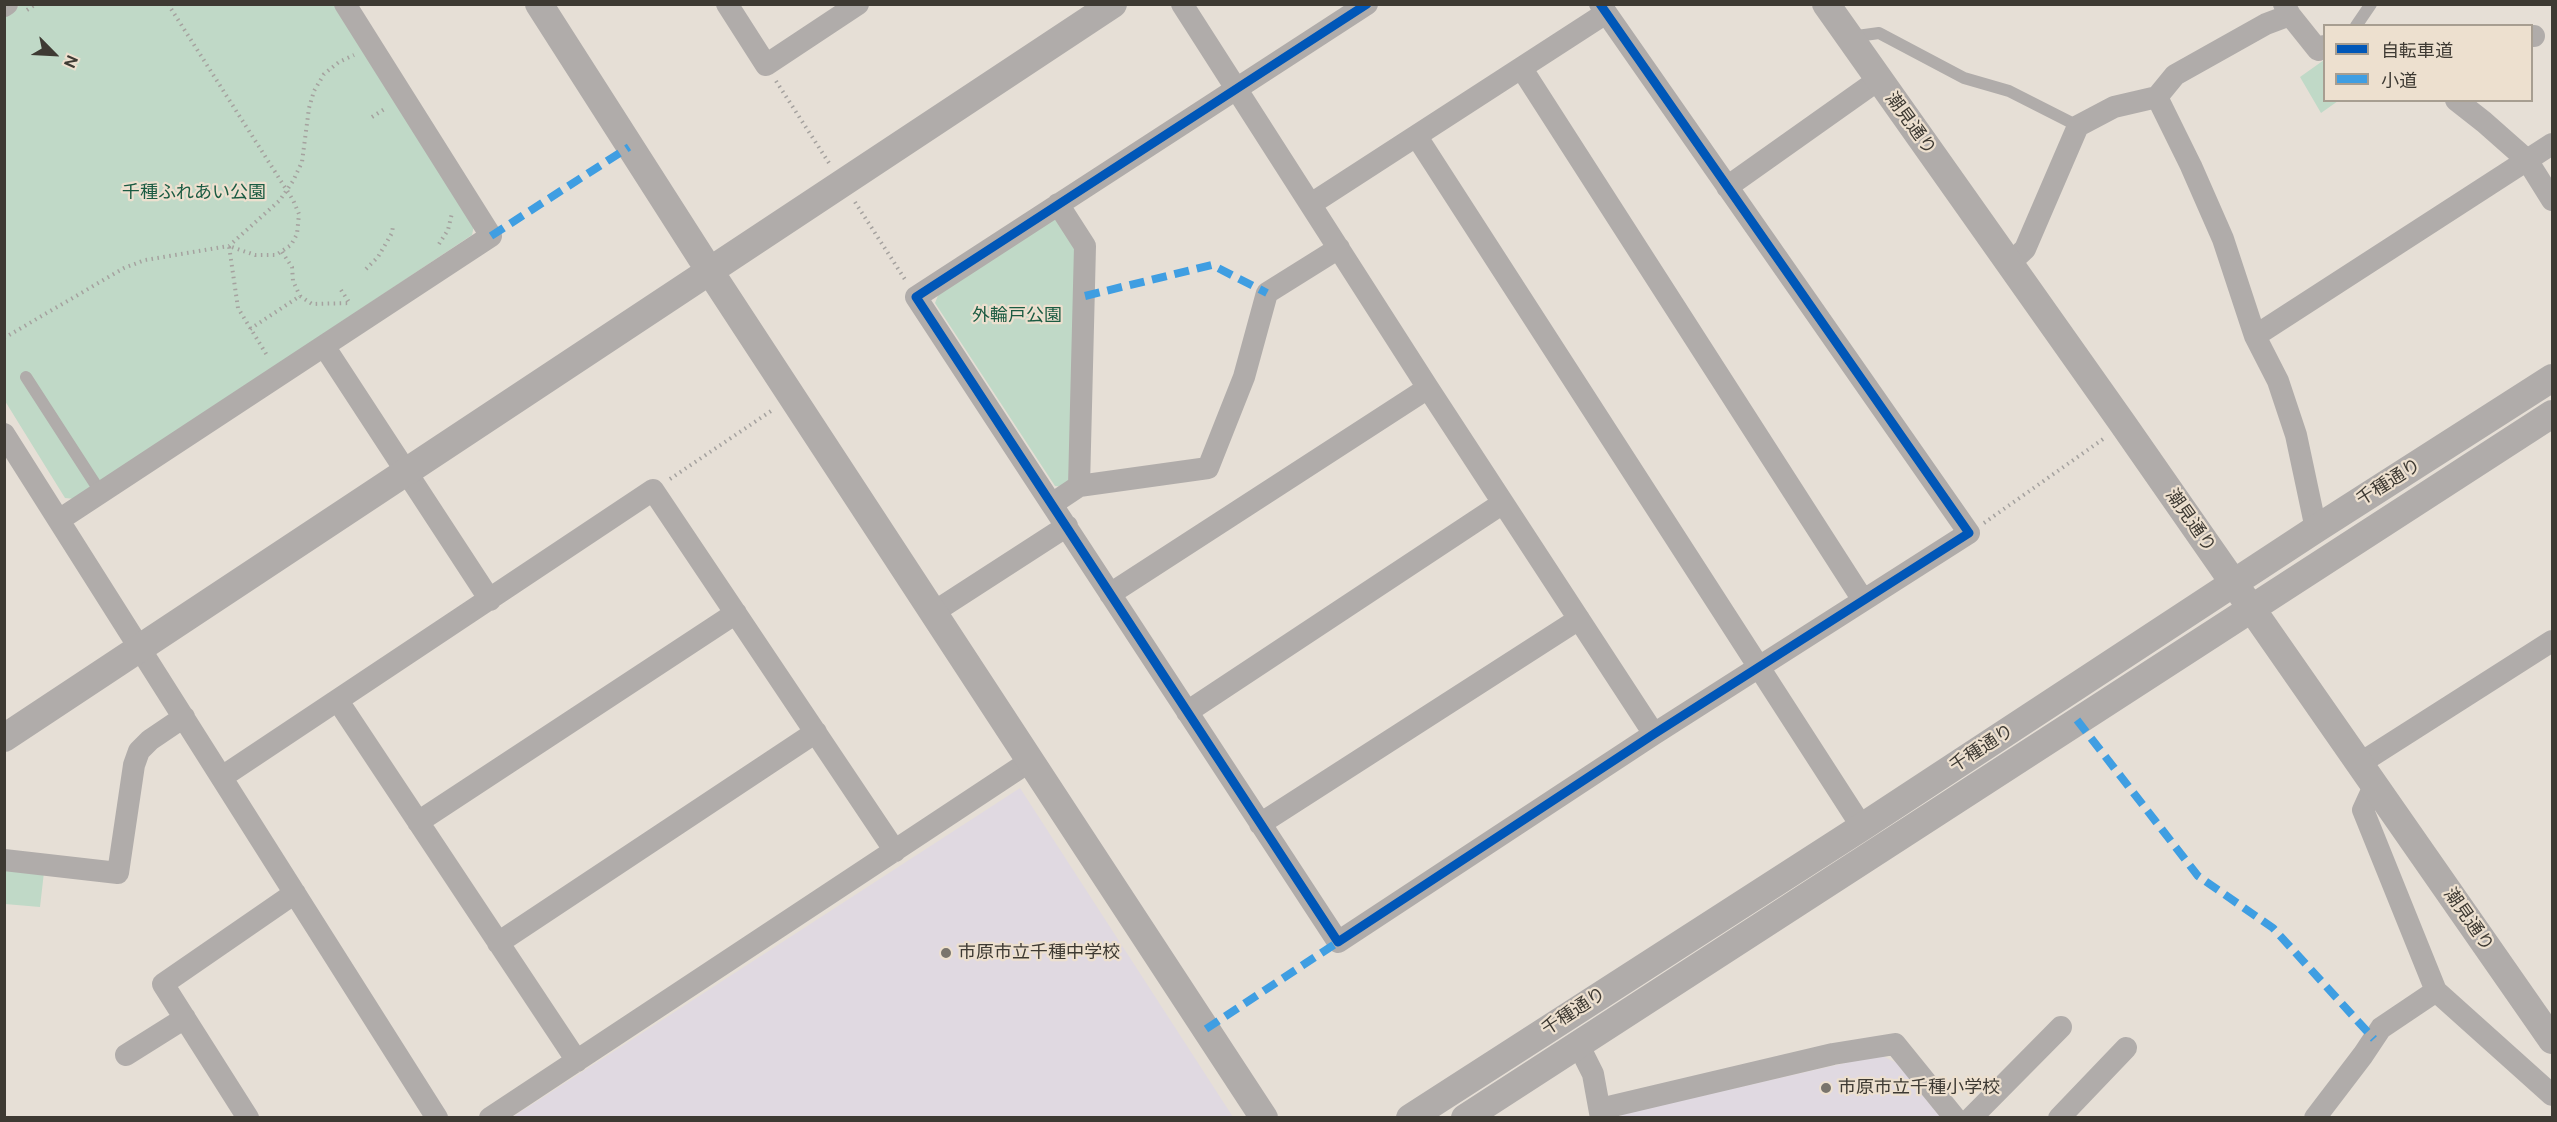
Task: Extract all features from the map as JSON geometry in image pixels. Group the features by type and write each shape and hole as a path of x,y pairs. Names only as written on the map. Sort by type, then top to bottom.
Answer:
{"street":[{"path":"59,520 491,236 345,4"},
{"path":"538,4 792,398 1264,1118"},
{"path":"727,4 766,65 858,4"},
{"path":"4,738 711,273 1113,4"},
{"path":"1182,4 1428,388 1654,734"},
{"path":"1311,204 1522,69 1603,8 1969,533 1654,734 1338,942 916,297 1367,4"},
{"name":"潮見通り","path":"1826,4 2123,424 2553,1040"},
{"path":"2010,263 2025,249 2078,126 2114,107 2157,97 2175,75 2287,10 2318,50 2323,47"},
{"path":"1522,69 1863,600"},
{"path":"1727,187 1878,80"},
{"path":"2157,97 2192,166 2223,239 2255,336 2278,381 2296,435 2316,529"},
{"path":"2459,102 2527,160 2553,200"},
{"path":"1417,136 1862,827"},
{"path":"2255,336 2553,144"},
{"path":"1058,204 1085,246 1079,486"},
{"path":"1052,504 1079,486 1208,468 1244,377 1267,293 1339,248"},
{"path":"324,346 490,600"},
{"name":"千種通り","path":"1410,1118 1862,827 2316,529 2553,378"},
{"path":"1110,594 1428,388"},
{"name":"千種通り","path":"1465,1118 2553,414"},
{"path":"4,434 437,1118"},
{"path":"222,777 653,490 895,851"},
{"path":"1187,712 1503,503"},
{"path":"934,612 1067,526"},
{"path":"418,822 736,613"},
{"path":"1260,824 1579,619"},
{"path":"2550,648 2366,775 2363,810 2436,992 2553,1095"},
{"path":"338,701 577,1061"},
{"path":"4,860 118,873 134,765 139,751 184,717"},
{"path":"498,943 816,732"},
{"path":"490,1118 1030,761"},
{"path":"248,1118 163,984 295,893"},
{"path":"2315,1118 2381,1028 2436,992"},
{"path":"126,1055 185,1018"},
{"path":"1971,1118 2061,1028"},
{"path":"1578,1044 1593,1074 1600,1114 1833,1054 1895,1044 1954,1118"},
{"path":"2059,1118 2126,1048"}],"lane":[{"path":"2357,24 2371,4"},
{"path":"1848,37 1879,33 1964,78 2009,91 2078,126"},
{"path":"27,377 101,493"}],"path":[{"path":"4,338 124,268 145,260 229,246 266,256 282,252 291,245 299,225 299,214 168,4"},
{"path":"355,47 357,53 362,57"},
{"path":"229,246 261,220 286,191 302,162 309,108 314,91 324,74 339,62 357,53"},
{"path":"381,99 390,114"},
{"path":"372,117 386,108"},
{"path":"437,249 448,230 452,213 449,205"},
{"path":"366,269 378,257 393,226"},
{"path":"229,246 238,308 270,360"},
{"path":"282,252 292,267 293,281 300,296 312,304 357,303 347,309"},
{"path":"341,290 349,303"},
{"path":"250,329 300,296"},
{"path":"653,490 792,398"},
{"path":"1969,533 2123,424"}],"shaded area":[{"name":"市原市立千種中学校","path":"1020,788 1233,1117 511,1118"},
{"name":"市原市立千種小学校","path":"1880,1055 1897,1063 1941,1118 1620,1118 1622,1114"}],"green space":[{"name":"千種ふれあい公園","path":"22,4 334,5 474,226 472,235 75,499 65,498 5,401 4,15"},
{"path":"2323,61 2323,102 2337,102 2321,113 2300,77"},
{"name":"外輪戸公園","path":"1052,218 1062,222 1079,249 1073,476 1063,487 1055,486 935,303 939,293"},
{"path":"5,867 44,872 40,907 5,904"}],"marked path":[{"path":"491,236 629,147"},
{"path":"1085,296 1212,265 1267,293"},
{"path":"2077,720 2198,876 2273,928 2374,1039"},
{"path":"1206,1029 1338,942"}],"cycle path":[{"path":"1367,4 916,297 1338,942 1654,734 1969,533 1600,4"}],"place":[{"name":"市原市立千種中学校","path":"946,953"},
{"name":"市原市立千種小学校","path":"1826,1088"}]}
